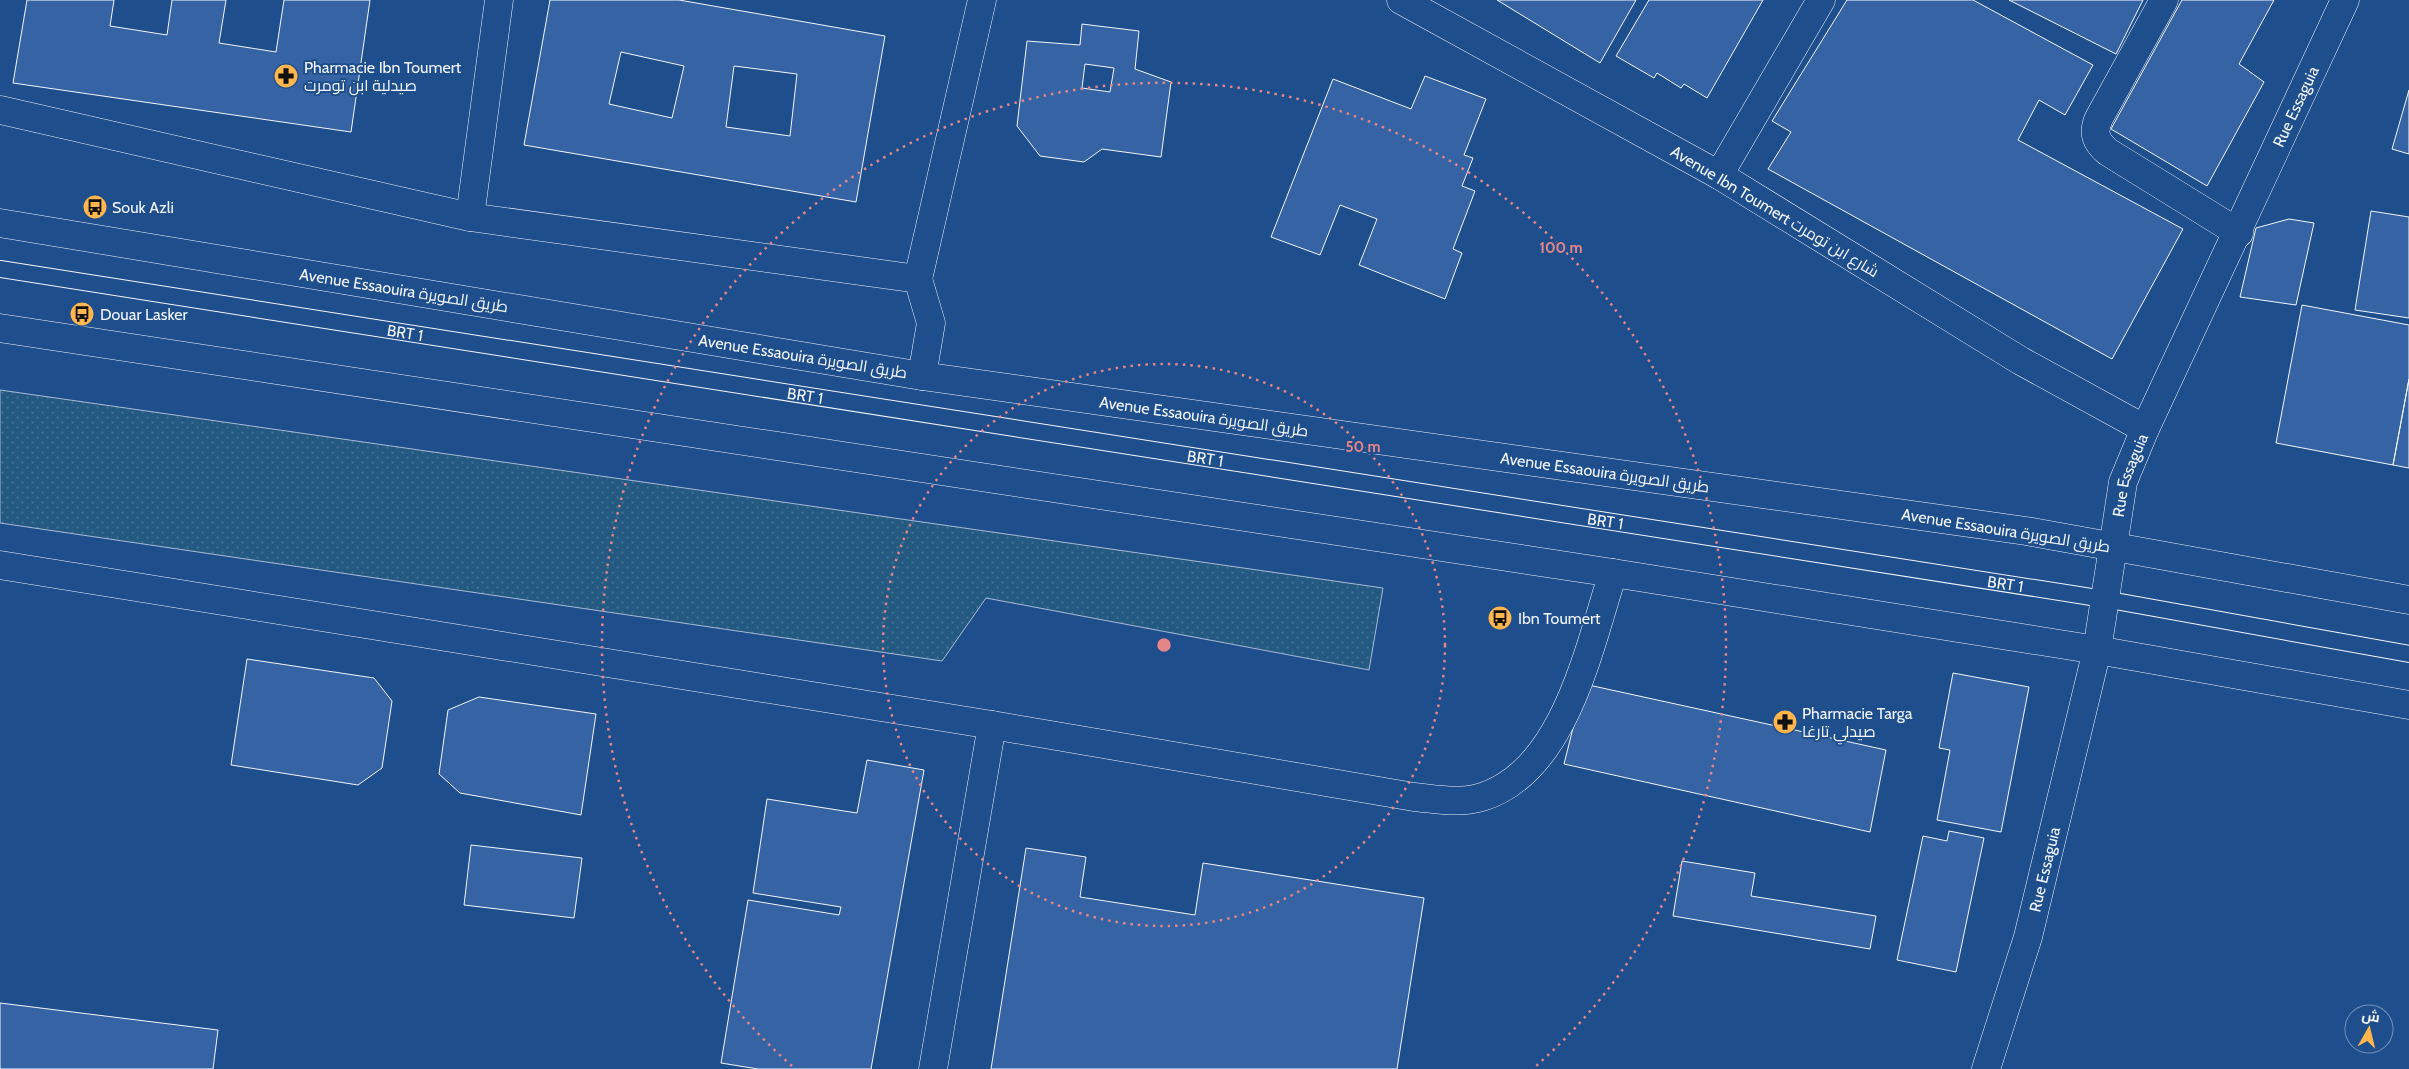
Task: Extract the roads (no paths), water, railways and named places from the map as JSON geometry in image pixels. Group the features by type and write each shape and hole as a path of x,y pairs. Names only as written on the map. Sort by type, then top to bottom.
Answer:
{"street":[{"path":"470,216 499,0"},
{"path":"922,376 931,323 918,279 982,0"},
{"name":"Avenue Ibn Toumert شارع ابن تومرت","path":"1401,0 1719,175 2021,362 2145,429"},
{"path":"1719,175 1821,0"},
{"path":"2164,0 2096,125 2097,141 2108,152 2239,233"},
{"name":"Rue Essaguia","path":"1986,1069 2028,937 2097,650 2123,482 2145,429 2239,233 2345,0"},
{"path":"0,110 470,216 918,279"},
{"name":"Avenue Essaouira طريق الصويرة","path":"0,223 922,376 2026,531 2409,600"},
{"path":"0,328 1613,573 2097,650 2409,704"},
{"path":"0,566 992,725 1414,797 1453,801 1481,798 1510,784 1531,764 1553,737 1570,702 1613,573"},
{"path":"933,1069 992,725"}],"lane":[{"name":"BRT 1","path":"0,269 2104,599 2409,654"}],"place":[{"name":"Pharmacie Ibn Toumert صيدلية ابن تومرت","path":"286,76"},
{"name":"Souk Azli","path":"95,207"},
{"name":"Douar Lasker","path":"82,314"},
{"name":"Ibn Toumert","path":"1500,618"},
{"name":"Pharmacie Targa صيدلي تارغا","path":"1785,722"}]}
